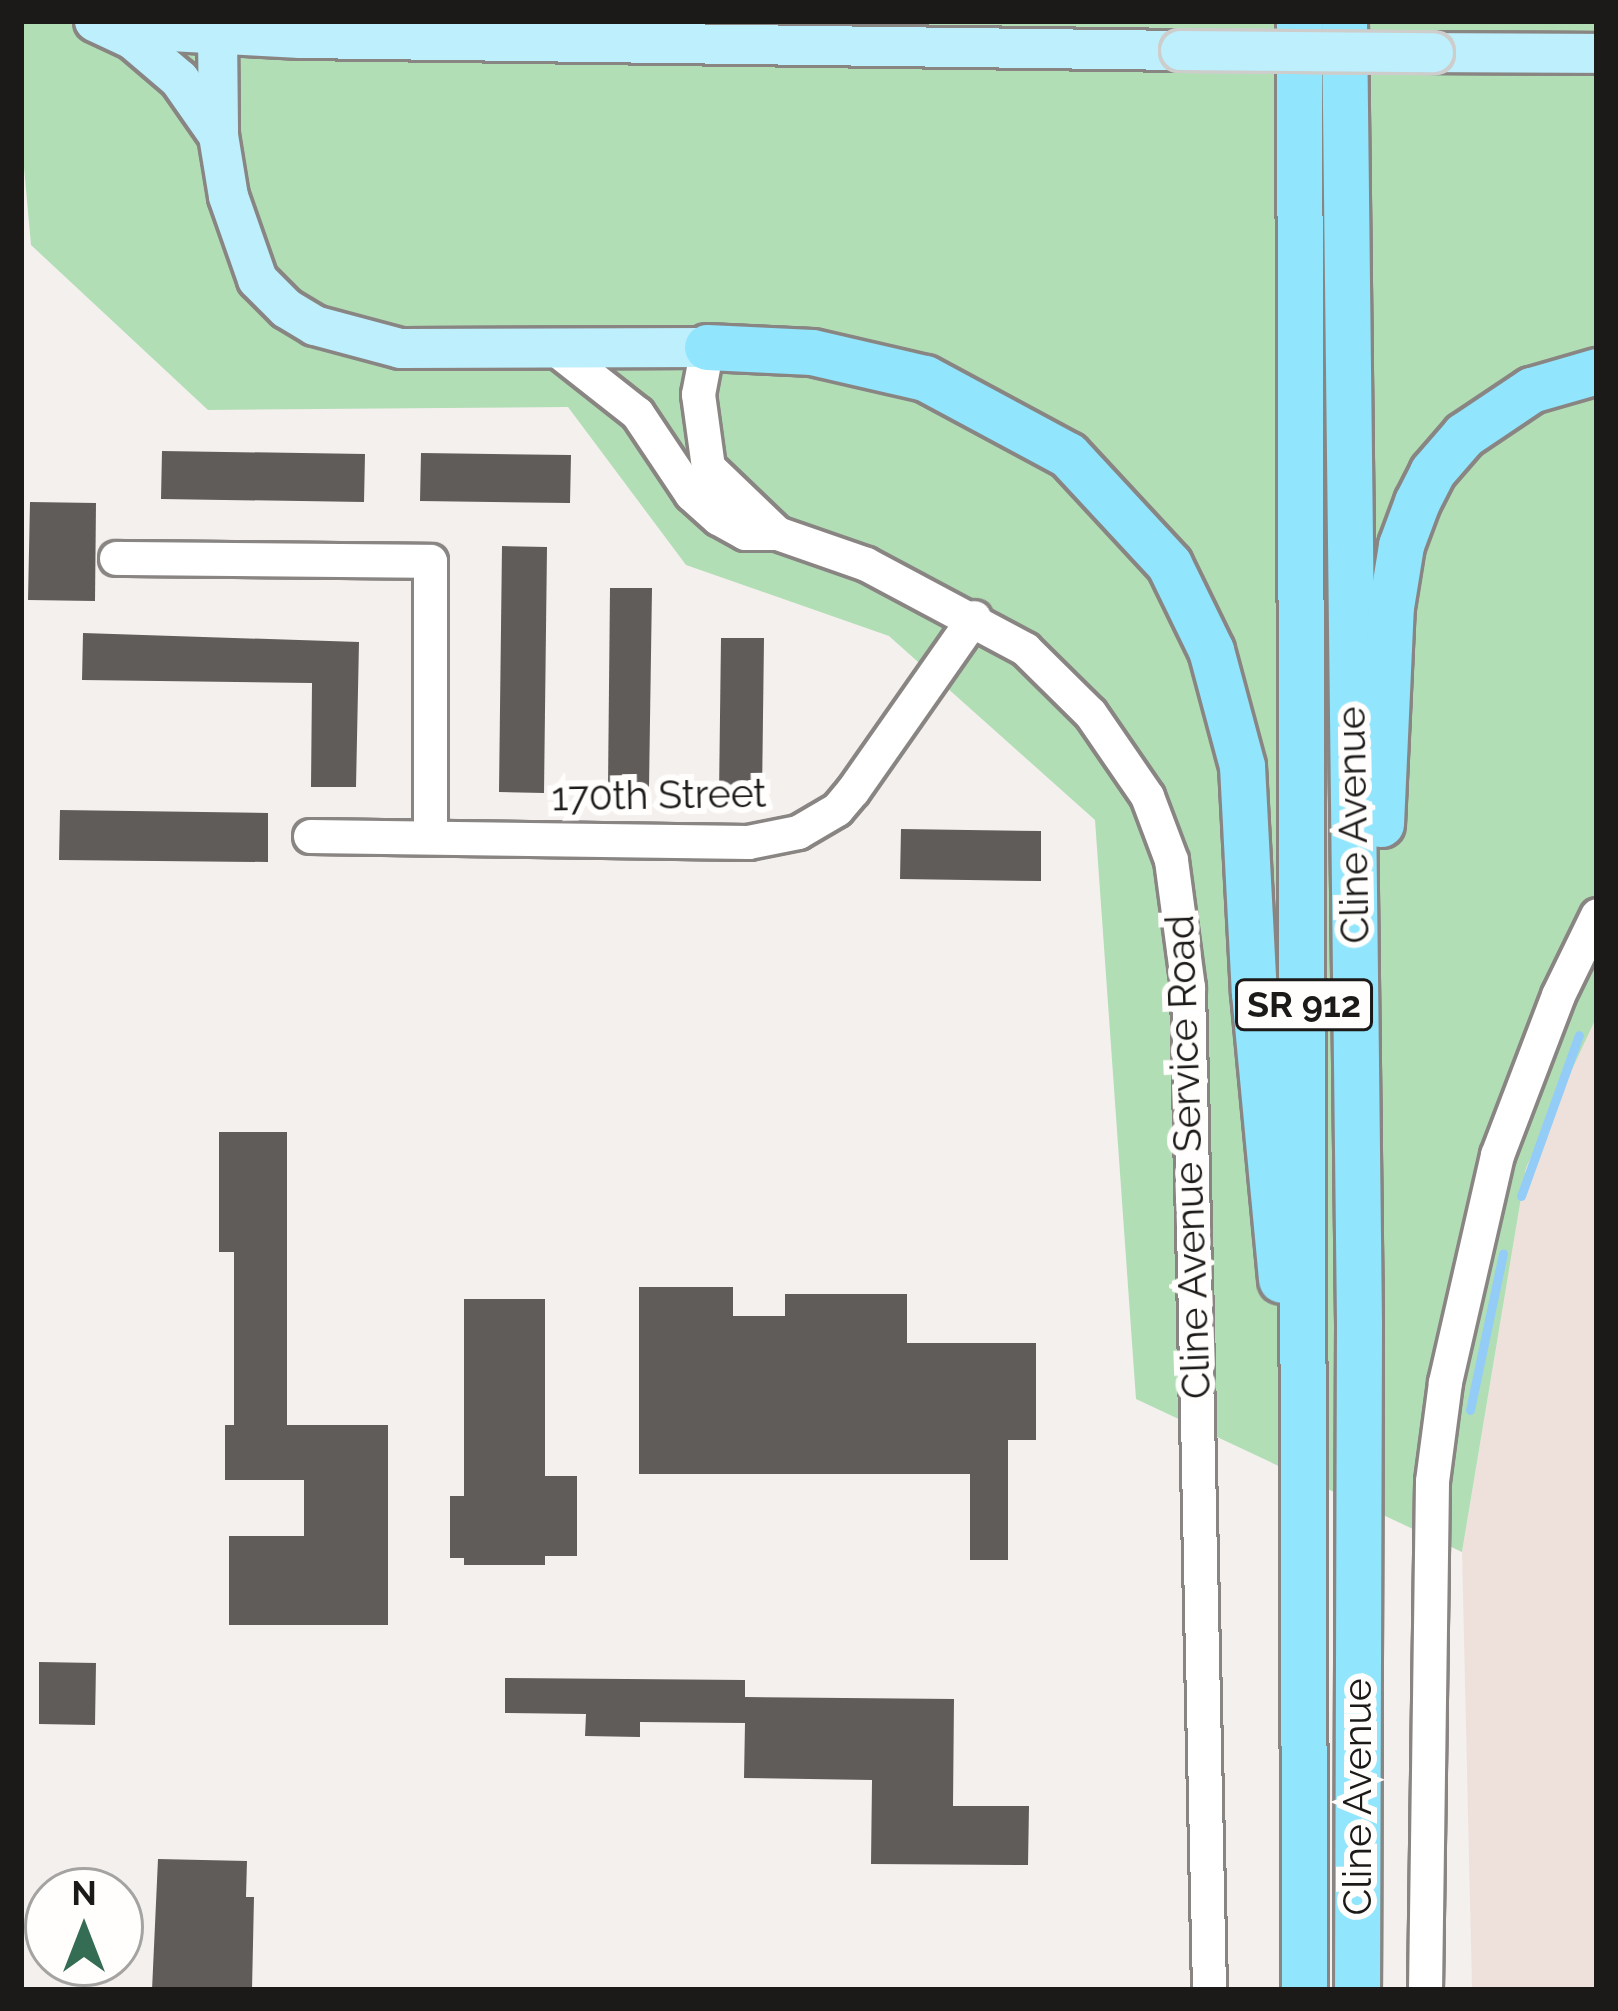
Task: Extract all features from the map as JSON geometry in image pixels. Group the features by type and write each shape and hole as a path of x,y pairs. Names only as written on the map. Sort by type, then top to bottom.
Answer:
{"highway":[{"name":"Cline Avenue","path":"1299,21 1304,1990"},
{"name":"Cline Avenue","path":"1344,21 1359,1324 1357,1990"},
{"path":"707,347 812,352 925,378 1068,455 1169,564 1211,650 1242,766 1269,1185 1306,1469"},
{"path":"1359,1324 1389,651 1401,544 1432,472 1464,435 1532,390 1597,370"}],"main road":[{"path":"94,21 132,39 179,80 218,136"},
{"path":"137,21 170,31 217,25 1180,50 1597,53"},
{"path":"217,25 218,136 241,244 257,279 286,308 314,325 400,348 707,347"}],"street":[{"name":"Cline Avenue Service Road","path":"553,347 638,413 692,494 718,518 745,533 777,533 866,564 974,617 1025,649 1060,680 1121,754 1147,796 1182,917 1209,1990"},
{"name":"Cline Avenue Service Road","path":"707,347 698,394 708,467 777,533"},
{"path":"116,558 430,562 430,837"},
{"name":"170th Street","path":"310,836 748,842 798,832 837,809 853,790 974,617"},
{"name":"Cline Avenue","path":"1425,1990 1432,1480 1445,1382 1497,1155 1558,995 1597,915"}],"shaded area":[{"path":"1597,1016 1597,1990 1472,1990 1462,1552 1526,1168"}],"green space":[{"path":"21,21 1597,21 1597,1016 1526,1168 1462,1552 1136,1399 1095,820 889,636 686,565 568,407 208,410 31,245 21,134"}],"building":[{"path":"162,451 365,454 364,502 161,499"},
{"path":"421,453 571,455 570,503 420,501"},
{"path":"30,502 96,503 95,601 28,600"},
{"path":"502,546 547,547 544,793 499,792"},
{"path":"610,588 652,588 649,787 608,787"},
{"path":"83,633 359,642 356,787 311,787 312,683 82,680"},
{"path":"721,638 764,638 762,796 719,796"},
{"path":"60,810 268,813 268,862 59,860"},
{"path":"901,829 1041,831 1041,881 900,879"},
{"path":"219,1132 287,1132 287,1425 388,1425 388,1625 229,1625 229,1536 304,1536 304,1480 225,1480 225,1425 234,1425 234,1252 219,1252"},
{"path":"639,1287 733,1287 733,1316 785,1316 785,1294 907,1294 907,1343 1036,1343 1036,1440 1008,1440 1008,1560 970,1560 970,1474 639,1474"},
{"path":"464,1299 545,1299 545,1476 577,1476 577,1556 545,1556 545,1565 464,1565 464,1558 450,1558 450,1496 464,1496"},
{"path":"39,1662 96,1663 95,1725 39,1724"},
{"path":"505,1678 745,1680 745,1697 954,1699 953,1806 1029,1806 1028,1865 871,1864 872,1780 744,1778 745,1723 640,1722 640,1737 585,1736 586,1714 505,1713"},
{"path":"158,1859 247,1861 246,1897 254,1897 252,1990 152,1990"}],"waterway":[{"path":"1521,1196 1579,1035"},
{"path":"1470,1410 1503,1253"}]}
